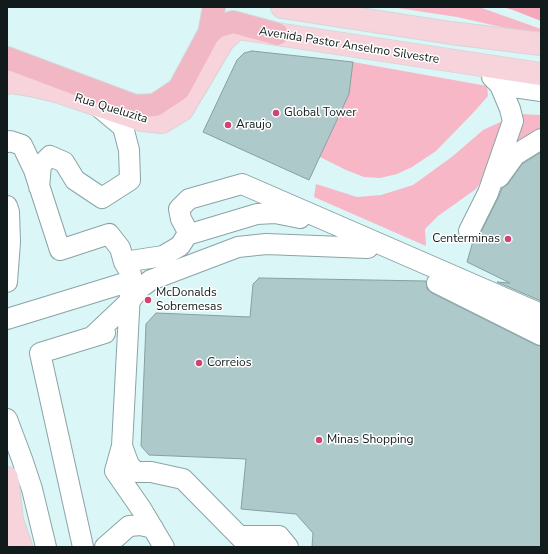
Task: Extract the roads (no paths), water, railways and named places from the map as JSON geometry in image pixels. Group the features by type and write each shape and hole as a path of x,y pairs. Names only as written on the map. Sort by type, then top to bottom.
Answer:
{"highway":[{"path":"213,37 214,7"},
{"path":"7,58 134,106 155,105 179,89 213,37 216,27 233,22 277,34"}],"main road":[{"path":"282,7 451,33 541,44"},
{"name":"Avenida Pastor Anselmo Silvestre","path":"277,34 480,66 541,74"},
{"name":"Rua Queluzita","path":"7,83 11,82 35,86 142,120 162,122 182,110 213,37"},
{"path":"7,478 12,520 21,547"}],"street":[{"path":"469,231 488,193 513,121 510,109 500,85 480,66"},
{"path":"500,85 541,91"},
{"path":"39,187 41,165 50,156 64,162 75,180 102,198 130,180 129,150 123,127 98,106"},
{"path":"488,193 515,156 541,139"},
{"path":"7,142 10,140 22,145 34,170 60,250 110,234 120,248 124,262 132,274 129,302 122,446 115,471 164,547"},
{"path":"124,262 163,256 180,246 187,235 187,230 180,219 179,209 189,199 242,184 541,314"},
{"path":"7,206 10,212 10,242 7,282"},
{"path":"187,235 258,214 275,213 314,222 541,334"},
{"path":"93,336 129,302 140,288 150,280 238,247 273,244 368,248"},
{"path":"7,319 131,281"},
{"path":"82,547 40,353 93,336 128,328"},
{"path":"7,419 32,489 46,547"},
{"path":"122,446 130,465 136,472 151,472 183,479 244,541 279,536 288,547"},
{"path":"12,520 17,547"},
{"path":"105,547 129,526 141,524 153,528"}],"place":[{"name":"Global Tower","path":"276,113"},
{"name":"Araujo","path":"228,125"},
{"name":"Centerminas","path":"508,239"},
{"name":"McDonalds Sobremesas","path":"148,300"},
{"name":"Correios","path":"199,363"},
{"name":"Minas Shopping","path":"319,440"}]}
